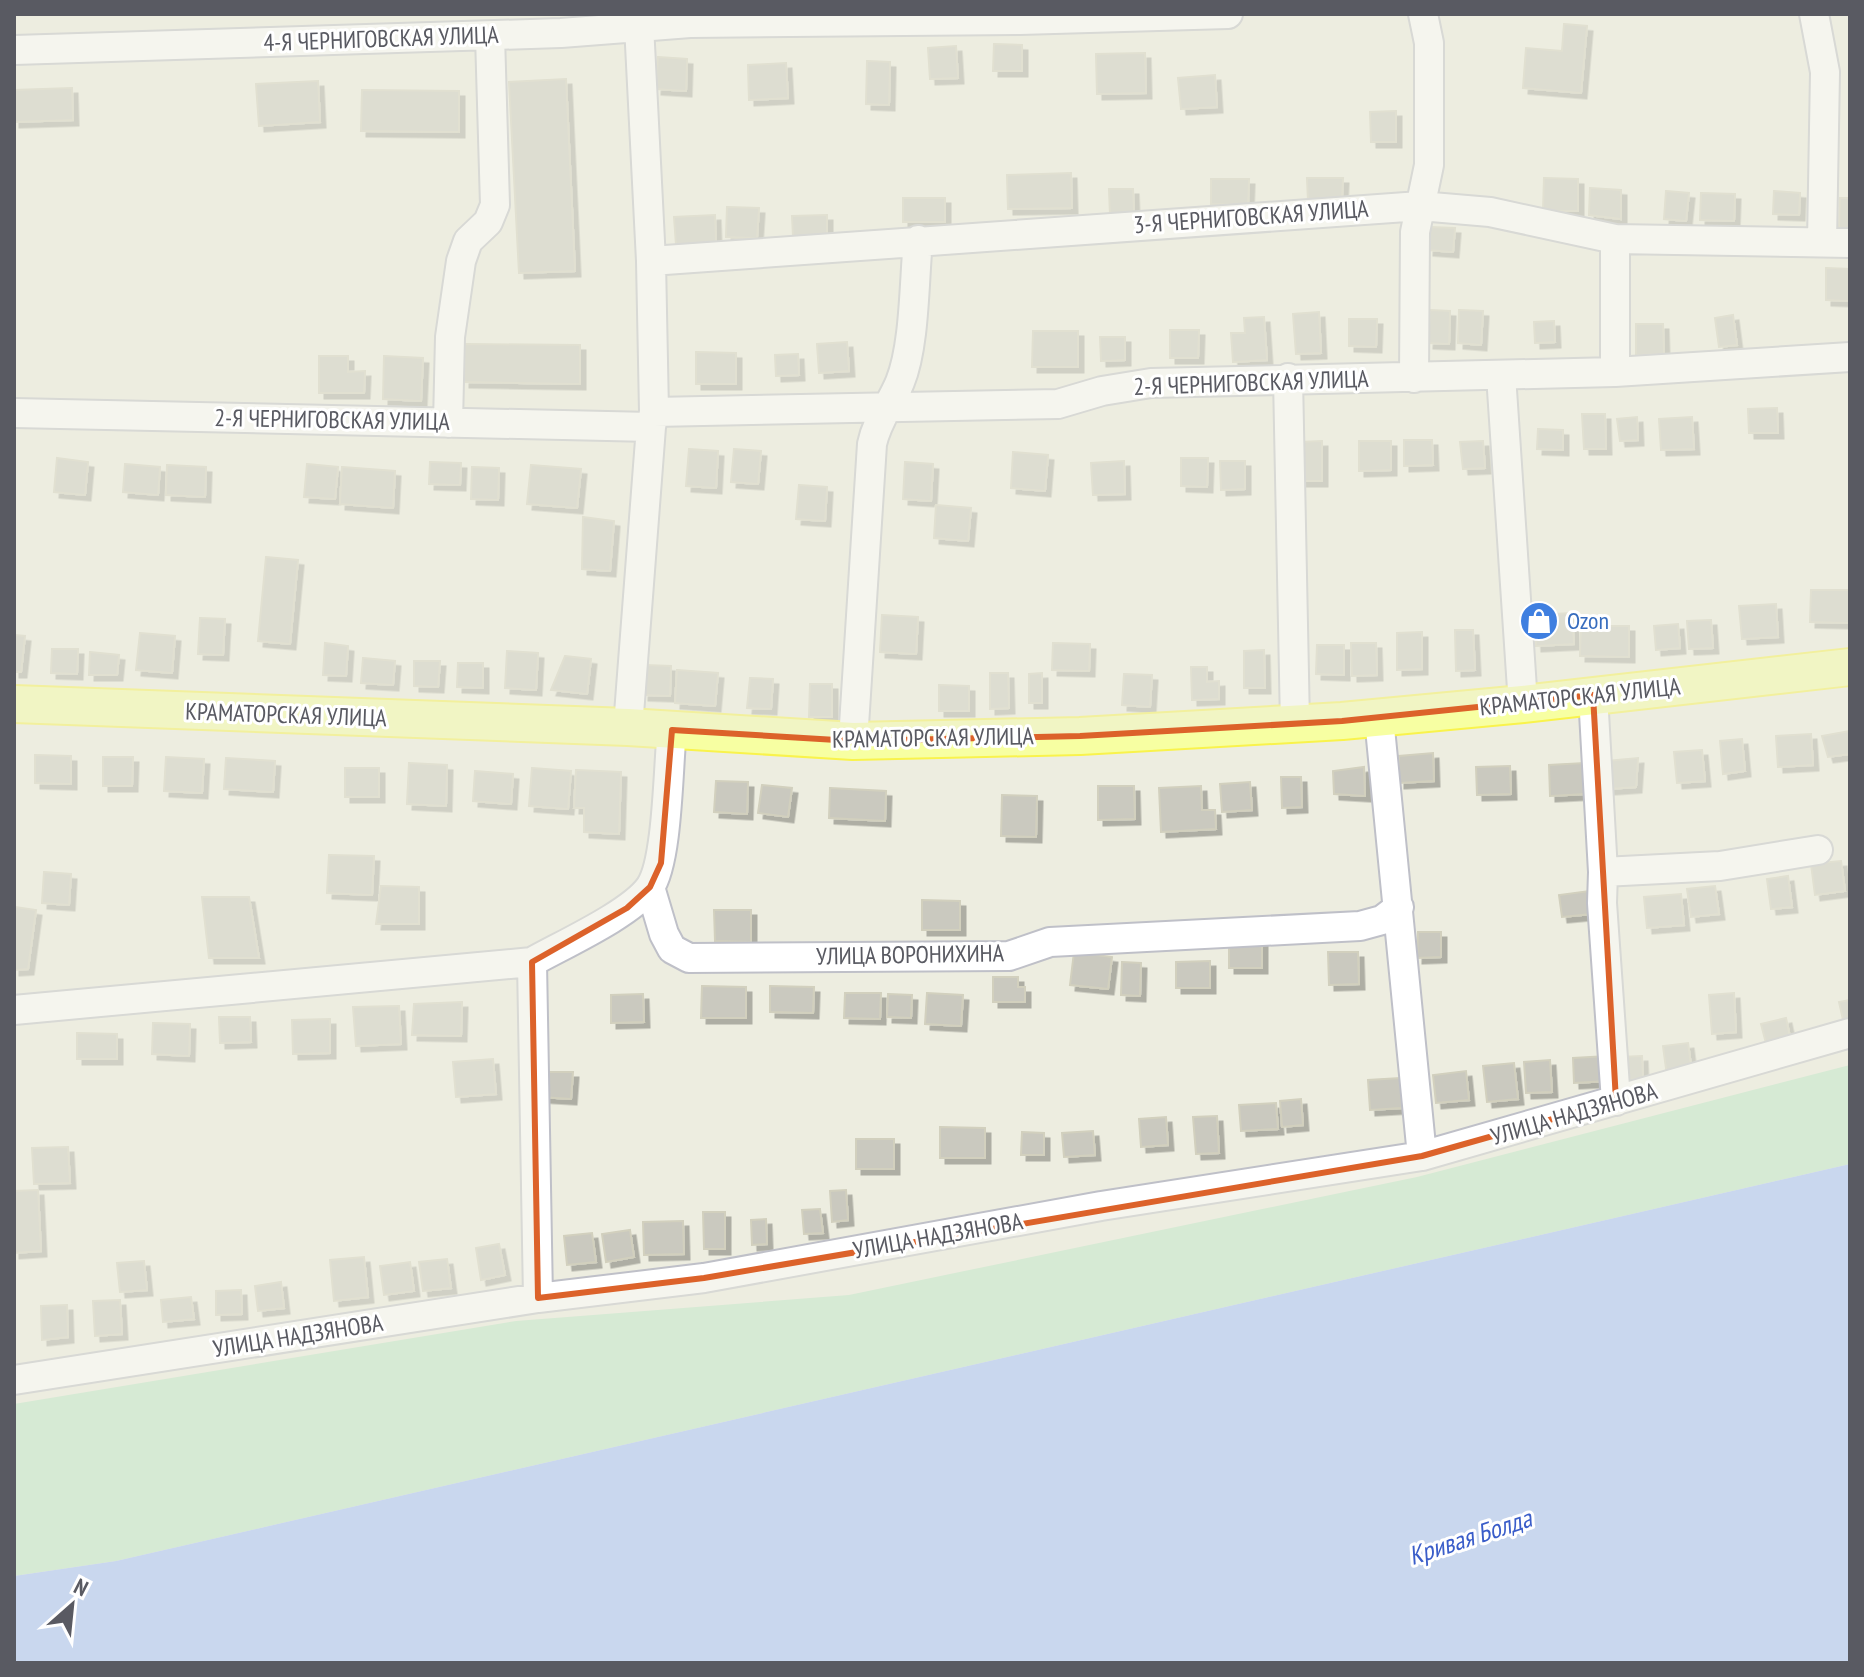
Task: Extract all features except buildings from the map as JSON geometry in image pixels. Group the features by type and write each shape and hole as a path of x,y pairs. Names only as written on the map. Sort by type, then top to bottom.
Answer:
{"main road":[{"name":"КРАМАТОРСКАЯ УЛИЦА","path":"14,704 628,727 853,741 1080,736 1379,718 1850,667"}],"street":[{"name":"4-Я ЧЕРНИГОВСКАЯ УЛИЦА","path":"14,50 490,36 639,25 1228,14"},
{"path":"1414,378 1415,232 1429,165 1429,43 1423,14"},
{"path":"1814,14 1825,72 1836,242"},
{"path":"628,727 652,420 651,261 639,25"},
{"path":"448,423 450,337 461,261 468,241 488,222 495,205 490,36"},
{"name":"3-Я ЧЕРНИГОВСКАЯ УЛИЦА","path":"651,261 1420,206 1490,212 1615,239 1836,242"},
{"path":"1615,239 1615,372"},
{"path":"853,741 872,444 877,424 900,381 907,352 918,240"},
{"name":"2-Я ЧЕРНИГОВСКАЯ УЛИЦА","path":"14,413 448,423 652,420 886,407 1058,404 1102,391 1151,383 1615,372 1850,357"},
{"path":"1501,375 1523,704"},
{"path":"1288,378 1295,724"},
{"path":"1593,695 1602,903 1616,1101"},
{"path":"1379,718 1422,1156"},
{"path":"14,1010 532,962 627,908 650,887 661,863 672,730"},
{"path":"1603,872 1720,866 1818,850"},
{"name":"УЛИЦА ВОРОНИХИНА","path":"650,887 664,934 672,949 689,958 1009,956 1050,942 1360,926 1382,920 1399,907"},
{"path":"532,962 538,1298"},
{"name":"УЛИЦА НАДЗЯНОВА","path":"14,1380 538,1298 704,1278 1101,1206 1422,1156 1850,1033"}],"highlighted area":[{"path":"1593,695 1616,1101 1422,1156 704,1278 538,1298 532,962 627,908 650,887 661,863 672,730 853,741 1080,736 1342,721"}],"green space":[{"path":"1850,1065 1850,1164 116,1561 14,1576 14,1404 516,1321 849,1295 1417,1177"}],"water":[{"name":"Кривая Болда","path":"1850,1164 1850,1663 14,1663 14,1576 116,1561"}],"place":[{"name":"Ozon","path":"1539,621"}]}
